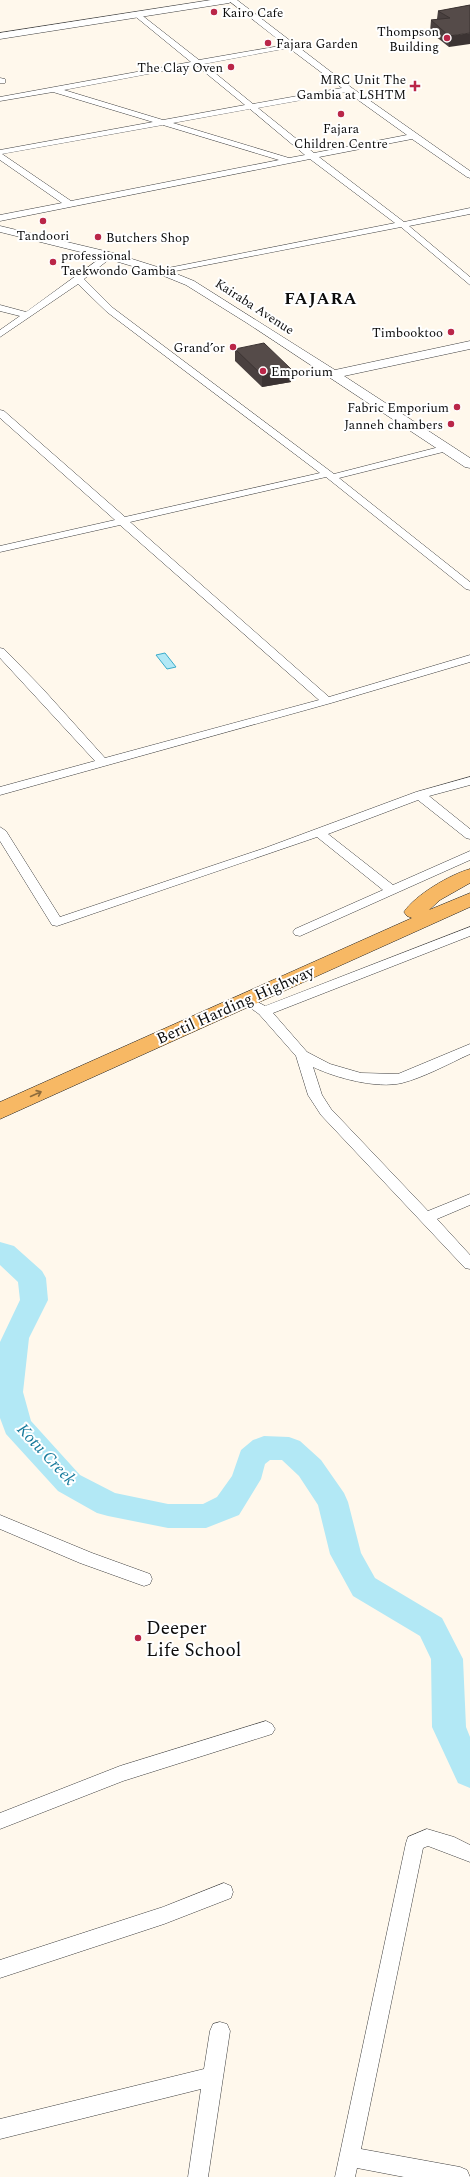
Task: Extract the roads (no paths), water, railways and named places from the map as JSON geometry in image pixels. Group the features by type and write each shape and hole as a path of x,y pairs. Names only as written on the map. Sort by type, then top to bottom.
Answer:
{"main road":[{"path":"470,875 433,896 418,916 445,920 470,912"},
{"name":"Bertil Harding Highway","path":"0,1094 443,905 470,887"},
{"name":"Bertil Harding Highway","path":"443,905 470,899"},
{"name":"Bertil Harding Highway","path":"0,1110 245,1000 418,916"}],"street":[{"path":"0,36 231,0 348,89 470,175"},
{"path":"139,15 251,108 403,225 470,282"},
{"path":"0,99 290,46"},
{"path":"53,89 161,123 292,161"},
{"path":"0,152 251,108 348,89"},
{"path":"0,218 414,136"},
{"path":"0,156 70,205"},
{"path":"163,272 470,211"},
{"name":"Kairaba Avenue","path":"0,229 109,255 163,272 212,294 470,464"},
{"path":"0,334 79,279 109,255"},
{"path":"79,279 110,310 329,476 470,587"},
{"path":"0,308 27,315"},
{"path":"334,374 470,345"},
{"path":"0,412 327,701"},
{"path":"0,549 123,520 329,476 447,448"},
{"path":"0,651 38,690 102,762"},
{"path":"0,791 327,701 470,658"},
{"path":"0,831 57,922 319,833 420,795 470,781"},
{"path":"420,795 470,835"},
{"path":"319,833 393,891"},
{"path":"300,932 470,855"},
{"path":"264,1011 470,931"},
{"path":"245,1000 264,1011 302,1055 320,1067 342,1074 388,1080 400,1079 470,1049"},
{"path":"302,1055 315,1095 326,1112 470,1264"},
{"path":"426,1218 470,1199"},
{"path":"0,1522 86,1558 144,1579"},
{"path":"0,1821 120,1774 266,1729"},
{"path":"345,2177 415,1842 427,1837 447,1843 470,1854"},
{"path":"0,1969 164,1915 224,1892"},
{"path":"198,2177 220,2031"},
{"path":"0,2129 212,2077"},
{"path":"349,2157 460,2177"}],"water":[{"path":"165,653 176,667 167,669 156,655"}],"waterway":[{"name":"Kotu Creek","path":"0,1252 4,1253 32,1278 34,1300 15,1338 8,1392 17,1426 69,1483 108,1504 168,1516 206,1516 228,1506 246,1479 252,1458 264,1448 289,1449 310,1468 333,1502 346,1554 364,1587 431,1627 447,1659 449,1727 470,1773"}],"place":[{"name":"Kairo Cafe","path":"214,12"},
{"name":"Thompson Building","path":"447,38"},
{"name":"Fajara Garden","path":"268,43"},
{"name":"The Clay Oven","path":"231,67"},
{"name":"MRC Unit The Gambia at LSHTM","path":"415,86"},
{"name":"Fajara Children Centre","path":"341,114"},
{"name":"Tandoori","path":"43,221"},
{"name":"Butchers Shop","path":"98,237"},
{"name":"professional Taekwondo Gambia","path":"53,262"},
{"name":"Timbooktoo","path":"451,332"},
{"name":"Grand’or","path":"233,347"},
{"name":"Emporium","path":"263,371"},
{"name":"Fabric Emporium","path":"457,407"},
{"name":"Janneh chambers","path":"451,424"},
{"name":"Deeper Life School","path":"138,1638"}],"district":[{"name":"FAJARA","path":"321,298"}]}
